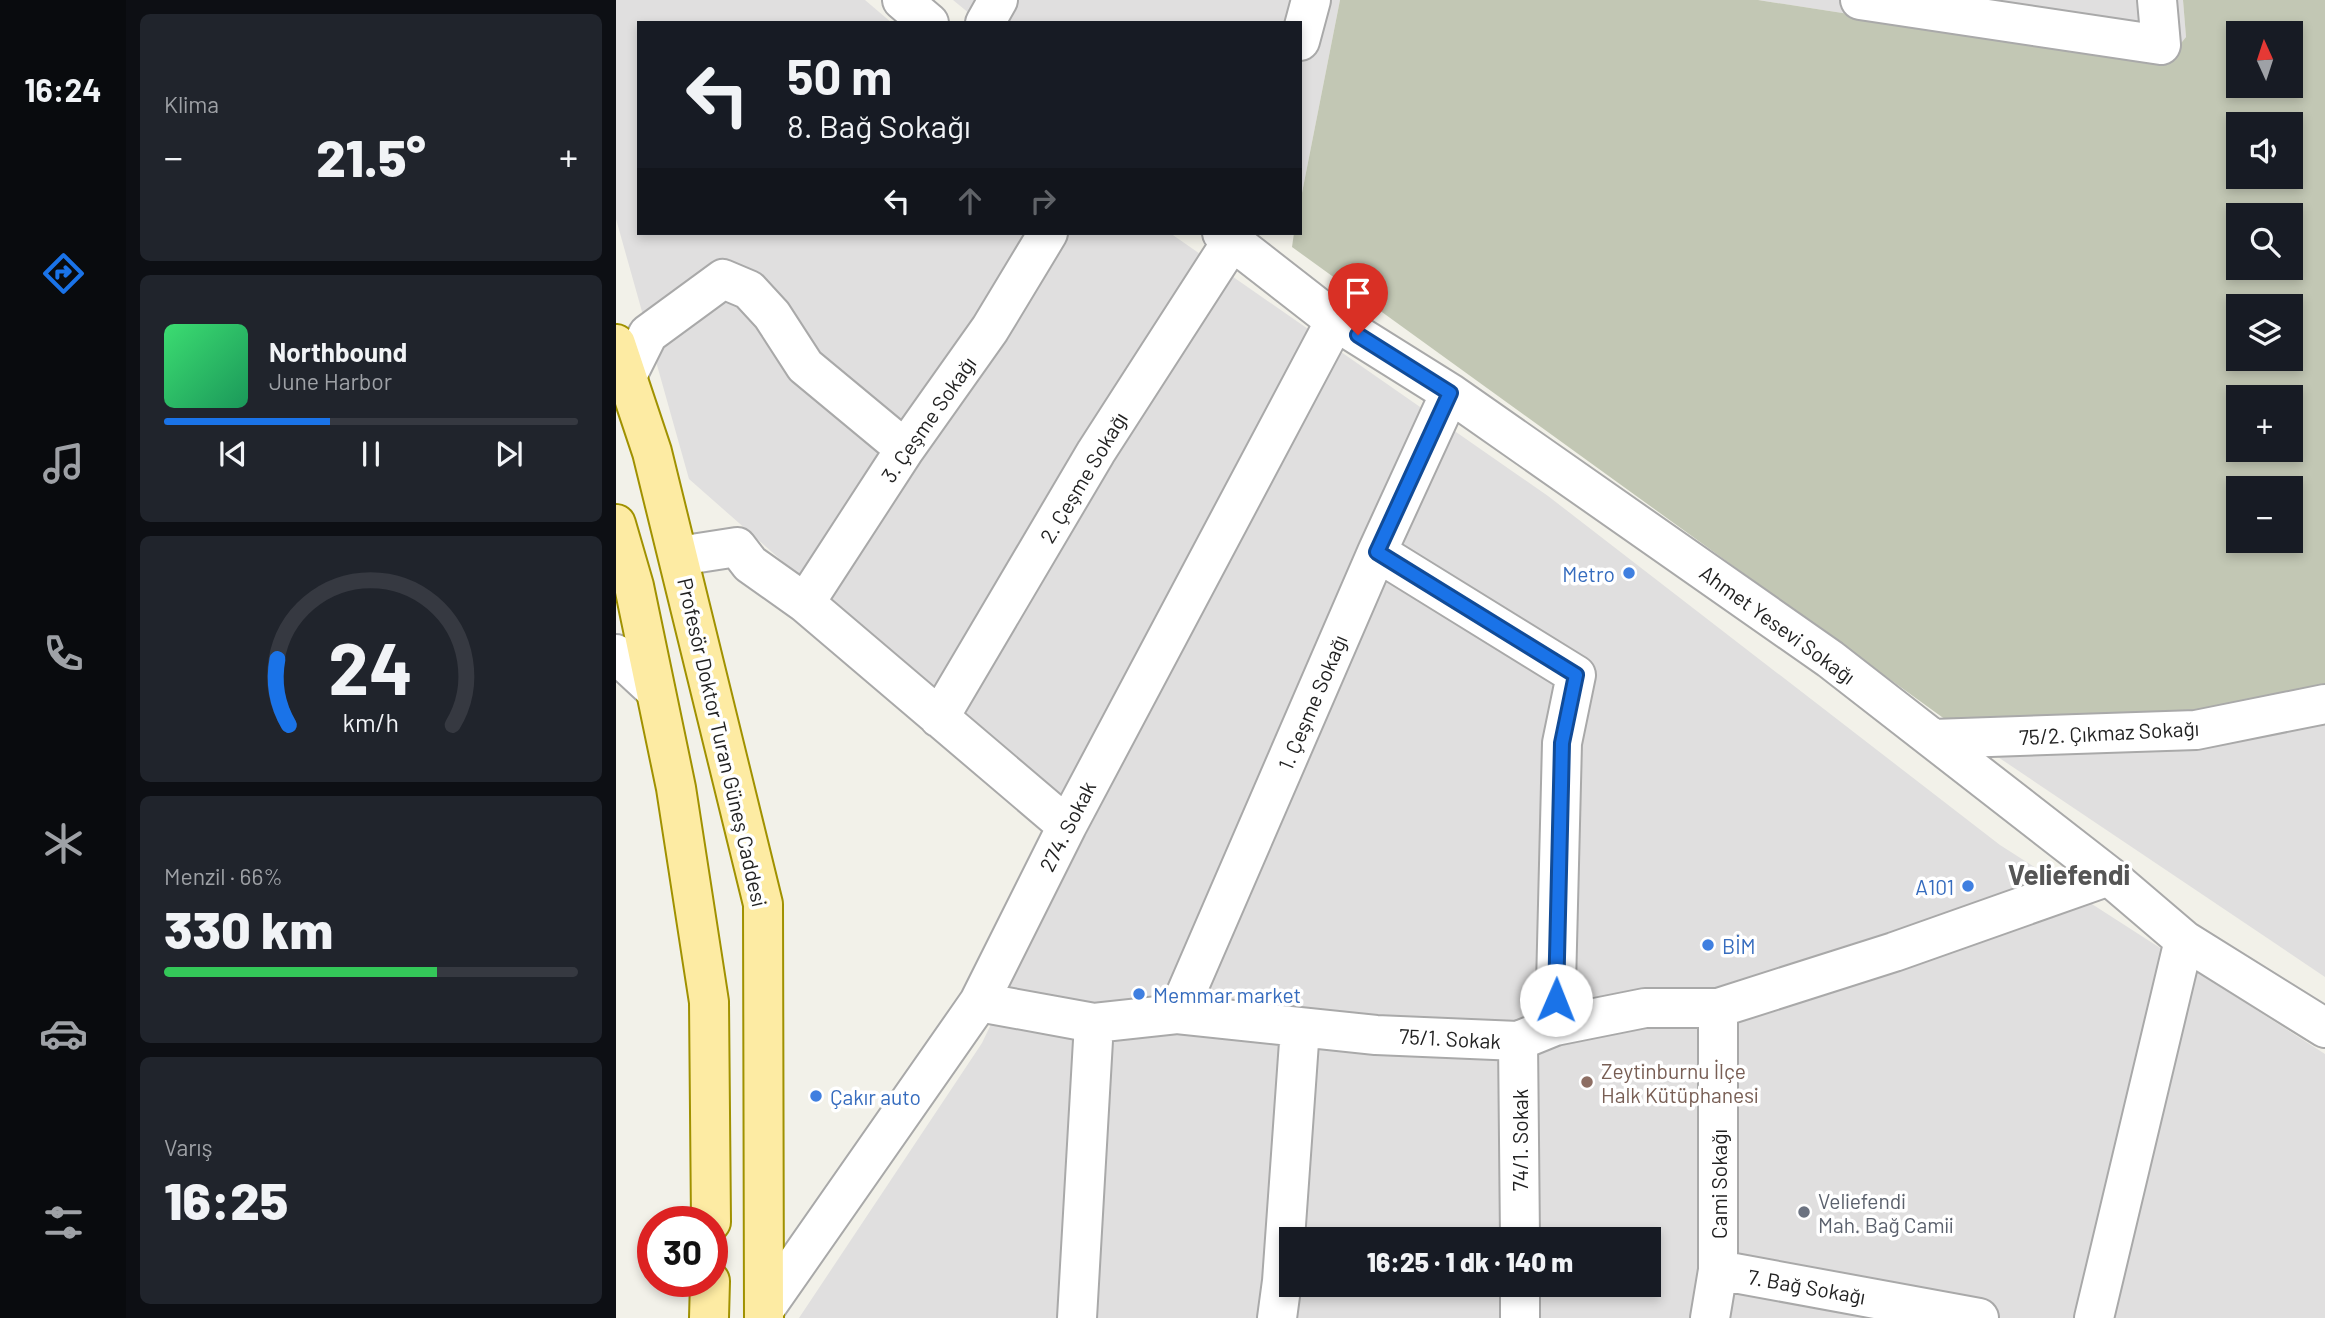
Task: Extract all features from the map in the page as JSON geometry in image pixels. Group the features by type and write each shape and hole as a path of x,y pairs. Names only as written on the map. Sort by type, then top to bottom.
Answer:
{"main road":[{"name":"Profesör Doktor Turan Güneş Caddesi","path":"621,361 652,452 764,904 764,1314"},
{"path":"616,524 625,587 655,690 676,788 709,1002 711,1206"},
{"path":"709,1318 710,1297"}],"street":[{"path":"902,0 927,21"},
{"path":"986,21 998,0"},
{"path":"1302,34 1311,0"},
{"path":"1860,0 2161,46 2157,0"},
{"name":"3. Çeşme Sokağı","path":"805,603 905,449 990,329 1047,235"},
{"name":"Ahmet Yesevi Sokağı","path":"1231,235 1335,321 1450,393 1830,659 2109,876 2184,940 2325,1028"},
{"name":"2. Çeşme Sokağı","path":"939,718 1096,452 1231,235"},
{"path":"621,361 648,334 723,279 749,290 772,315 805,366 905,449"},
{"name":"274. Sokak","path":"764,1314 979,1002 1067,826 1335,321"},
{"name":"1. Çeşme Sokağı","path":"1177,1014 1377,552 1450,393"},
{"path":"679,556 737,547 750,565 805,603 1067,826"},
{"path":"1377,552 1576,675 1562,743 1555,1026"},
{"path":"616,654 655,690"},
{"name":"75/2. Çıkmaz Sokağı","path":"1933,739 2196,730 2325,704"},
{"name":"75/1. Sokak","path":"979,1002 1094,1023 1177,1014 1376,1035 1518,1041 1555,1026 1645,1008 1718,1008 1894,952 2109,876"},
{"path":"2094,1318 2184,940"},
{"name":"Cami Sokağı","path":"1710,1318 1718,1270 1718,1008"},
{"path":"1077,1318 1094,1023"},
{"path":"1277,1318 1300,1028"},
{"name":"74/1. Sokak","path":"1518,1041 1520,1227"},
{"name":"7. Bağ Sokağı","path":"1718,1270 1979,1318"},
{"path":"1520,1297 1521,1318"}],"shaded area":[{"path":"616,0 865,0 890,21 637,21 637,235 1173,235 1548,496 2000,845 2325,1054 2325,1318 799,1318 982,1043 1085,828 689,479 616,219"},
{"path":"953,0 1340,0 1302,193 1302,21 979,21"},
{"path":"1340,0 1758,0 2165,63 2186,37 2183,0 2325,0 2325,696 1989,751 1292,247 1294,235 1302,235 1302,193"},
{"path":"1758,0 2183,0 2186,37 2165,63"},
{"path":"2325,696 2325,977 1989,751"}],"place":[{"name":"Metro","path":"1629,573"},
{"name":"A101","path":"1968,886"},
{"name":"BİM","path":"1708,945"},
{"name":"Memmar market","path":"1139,994"},
{"name":"Zeytinburnu İlçe Halk Kütüphanesi","path":"1587,1082"},
{"name":"Çakır auto","path":"816,1096"},
{"name":"Veliefendi Mah. Bağ Camii","path":"1804,1212"}],"district":[{"name":"Veliefendi","path":"2069,874"}],"route":[{"path":"1358,335 1450,393 1377,552 1576,675 1562,743 1556,1000"}]}
